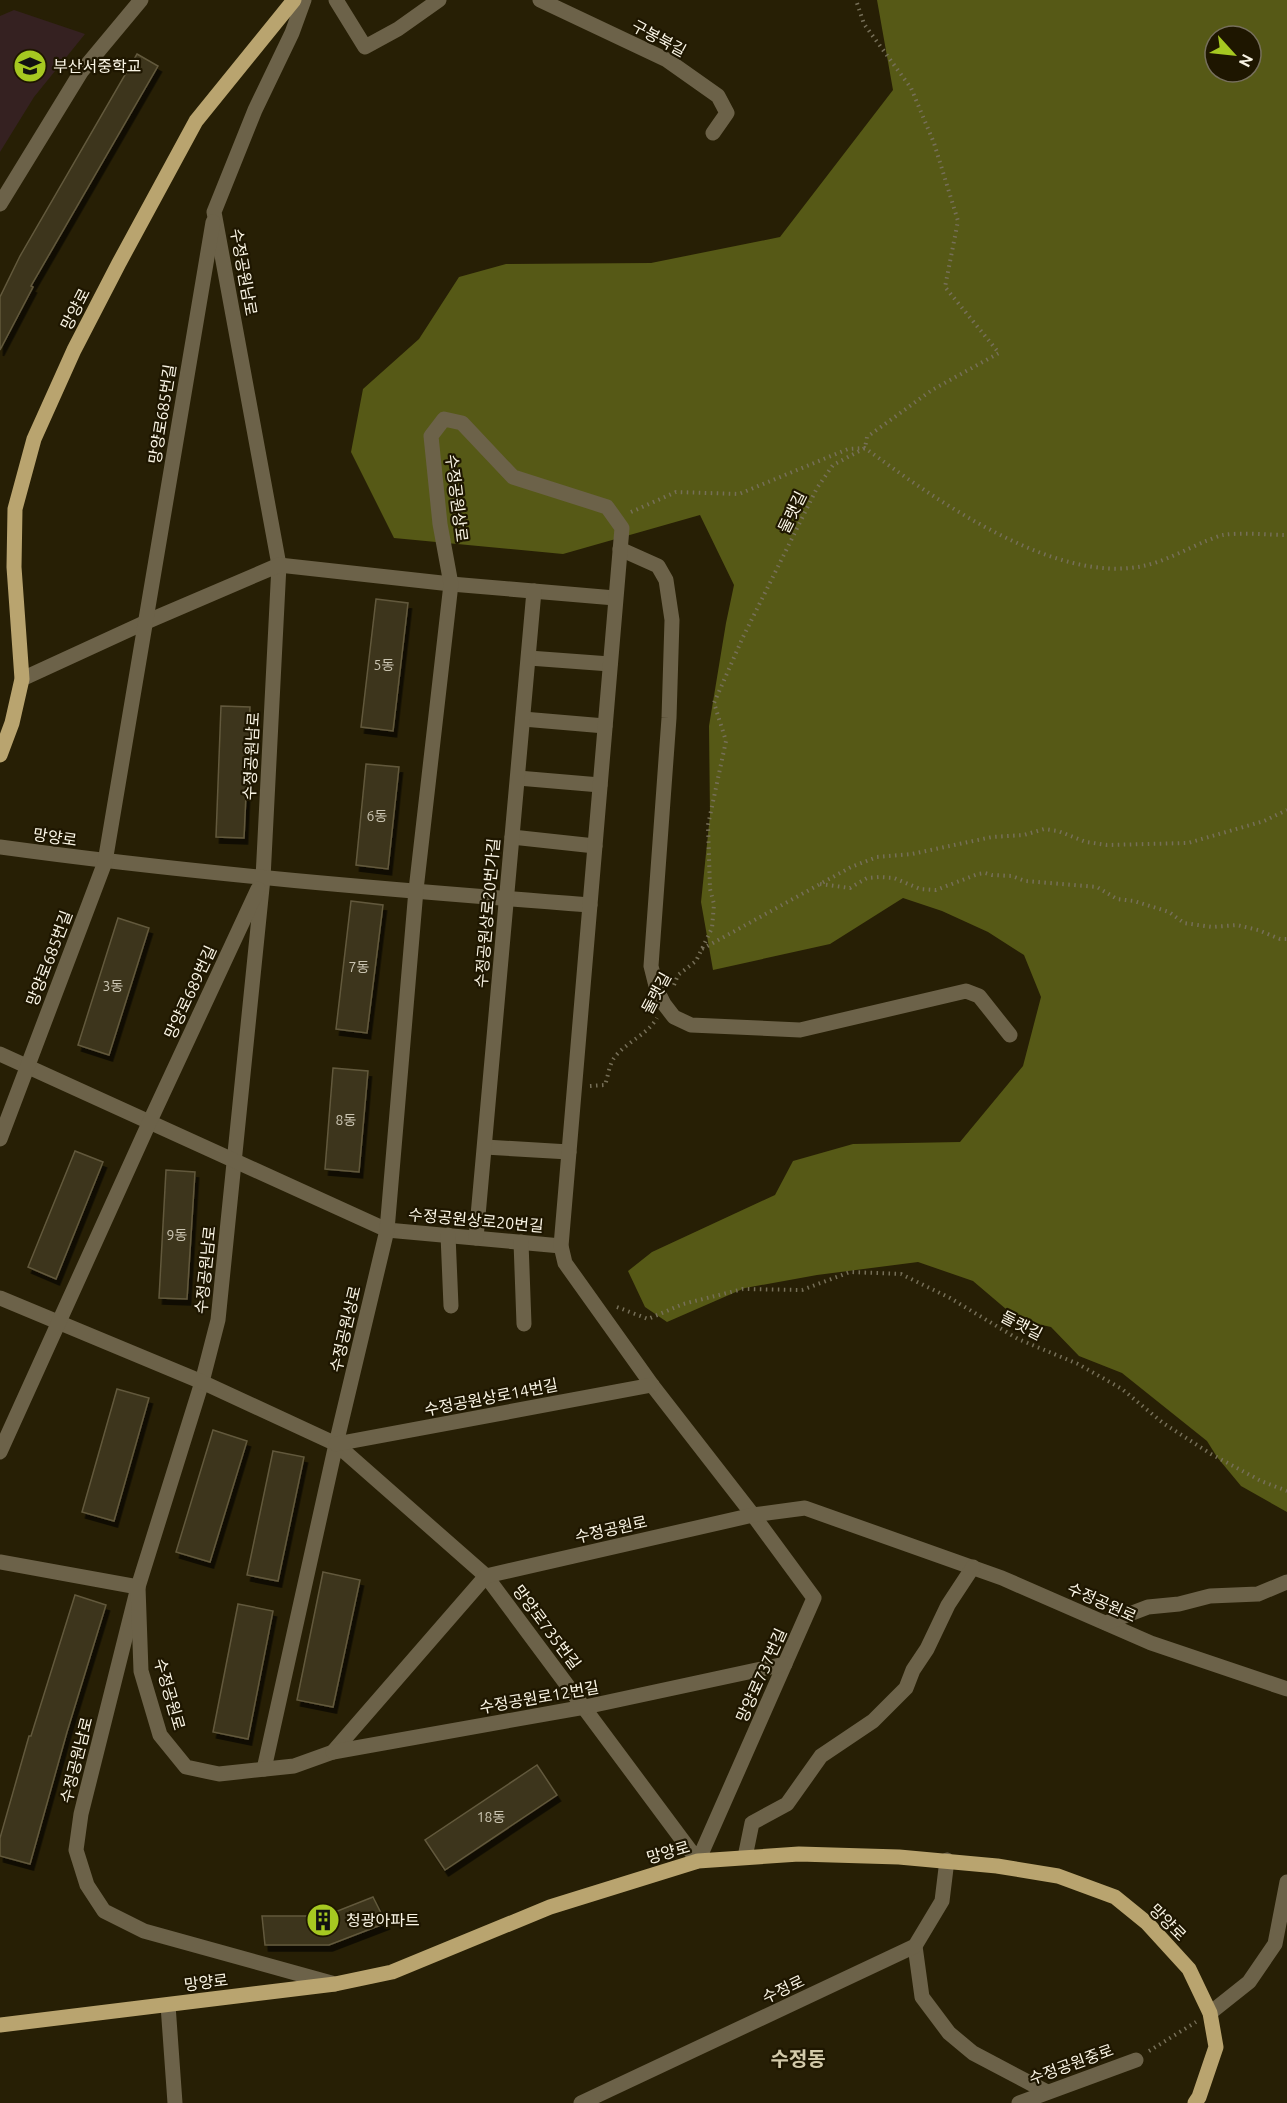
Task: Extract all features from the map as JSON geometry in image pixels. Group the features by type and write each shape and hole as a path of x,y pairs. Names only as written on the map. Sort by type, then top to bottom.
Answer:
{"main road":[{"name":"망양로","path":"0,755 12,723 22,679 14,567 15,509 34,439 74,350 195,121 294,0"},
{"name":"망양로","path":"0,2025 335,1984 392,1972 550,1907 698,1861 799,1854 947,1860 1058,1876 1115,1897 1147,1923 1189,1969 1210,2013 1216,2047 1195,2103"}],"street":[{"path":"0,204 81,72 141,0"},
{"name":"수정공원남로","path":"304,0 292,33 255,110 214,212 279,565 263,878 218,1320 202,1382 138,1587 81,1815 76,1850 87,1884 104,1911 144,1931 335,1984"},
{"path":"336,0 365,47 398,29 439,0"},
{"name":"구봉북길","path":"540,0 666,60 718,96 727,113 713,133"},
{"name":"망양로685번길","path":"0,1139 105,862 214,212"},
{"name":"수정공원상로","path":"264,1769 336,1444 387,1230 416,890 450,584 440,525 431,436 444,420 462,423 513,477 607,507 616,518"},
{"path":"616,518 622,528 561,1246 565,1263 652,1385 753,1515"},
{"path":"620,549 657,566 666,580 672,620 669,718 651,966 657,990 674,1017 691,1025 800,1030 966,991 979,996 1010,1035"},
{"path":"22,679 146,622 279,565 450,584 615,598"},
{"name":"수정공원상로20번가길","path":"477,1238 534,591"},
{"path":"528,658 610,664"},
{"path":"523,719 605,726"},
{"path":"518,778 600,785"},
{"path":"512,837 595,846"},
{"name":"망양로","path":"0,847 105,862"},
{"path":"105,862 263,878 590,905"},
{"name":"망양로689번길","path":"0,1452 263,878"},
{"path":"0,1054 387,1230"},
{"path":"485,1147 569,1152"},
{"name":"수정공원상로20번길","path":"387,1230 561,1246"},
{"path":"448,1235 452,1306"},
{"path":"521,1242 524,1324"},
{"path":"0,1298 202,1382 336,1444"},
{"name":"수정공원상로14번길","path":"336,1444 652,1385"},
{"name":"망양로735번길","path":"336,1444 486,1576 698,1861"},
{"name":"수정공원로","path":"138,1587 141,1671 160,1735 186,1767 219,1774 294,1766 333,1752 486,1576 753,1515 805,1508 1002,1578 1151,1643 1287,1689"},
{"name":"망양로737번길","path":"698,1861 814,1598 753,1515"},
{"path":"0,1562 138,1587"},
{"path":"745,1857 752,1823 787,1804 821,1756 873,1721 906,1688 913,1670 927,1649 948,1605 973,1567"},
{"path":"1106,1623 1148,1607 1179,1604 1210,1596 1258,1594 1287,1582"},
{"name":"수정공원로12번길","path":"333,1752 585,1707 785,1664"},
{"path":"947,1860 942,1900 915,1946 922,1997 949,2032 974,2053 1047,2092"},
{"path":"1210,2013 1249,1982 1275,1944 1283,1925 1287,1882"},
{"name":"수정로","path":"581,2103 915,1946"},
{"path":"168,2005 175,2103"},
{"name":"수정공원중로","path":"1019,2103 1136,2060"}],"path":[{"name":"둘랫길","path":"575,1088 605,1086 613,1059 629,1042 652,1027 678,975 696,962 712,928 714,903 710,889 708,825 726,741 714,703 743,637 817,488 833,465 865,448 867,436 932,390 999,353 945,287 958,221 937,154 911,88 864,24 856,0"},
{"path":"616,518 676,492 739,494 848,449 865,448 903,476 962,513 1020,544 1079,565 1101,569 1143,566 1223,535 1287,535"},
{"path":"702,949 851,867 877,857 912,854 992,837 1024,835 1044,829 1058,831 1086,842 1107,845 1188,843 1264,821 1287,810"},
{"path":"820,884 850,888 867,878 879,877 894,878 920,889 936,890 978,874 1012,876 1024,881 1097,887 1117,899 1134,901 1169,912 1184,923 1212,927 1237,925 1280,939 1287,939"},
{"name":"둘랫길","path":"615,1306 648,1319 683,1304 743,1289 802,1290 850,1272 901,1274 950,1298 1018,1339 1087,1369 1122,1389 1163,1423 1211,1454 1261,1481 1287,1491"},
{"path":"1136,2060 1210,2013"}],"shaded area":[{"path":"877,0 1287,0 1287,1512 1241,1486 1207,1441 1122,1373 1079,1356 1051,1327 1019,1320 973,1281 918,1262 817,1275 745,1288 667,1322 645,1307 628,1271 652,1252 775,1195 793,1161 853,1144 960,1142 1023,1066 1041,997 1024,955 988,932 942,911 903,898 830,944 713,970 701,902 710,815 709,726 734,585 700,515 563,554 394,538 351,452 363,389 419,339 459,277 506,264 651,263 780,237 893,90"},
{"name":"부산서중학교","path":"14,10 85,34 34,97 0,152 0,16"}],"building":[{"path":"137,54 158,66 31,286 33,287 0,350 0,297 20,256"},
{"path":"376,599 408,603 393,731 361,727"},
{"path":"221,706 250,707 244,838 216,837"},
{"path":"366,764 399,767 388,869 356,865"},
{"path":"351,901 383,905 367,1033 336,1029"},
{"path":"118,918 149,928 109,1055 78,1045"},
{"path":"333,1068 368,1071 359,1172 325,1169"},
{"path":"75,1151 103,1162 56,1279 28,1267"},
{"path":"166,1170 195,1172 187,1299 159,1298"},
{"path":"117,1389 149,1398 114,1521 82,1512"},
{"path":"213,1430 247,1441 210,1562 176,1552"},
{"path":"273,1451 304,1457 278,1581 247,1575"},
{"path":"323,1572 360,1580 333,1707 297,1700"},
{"path":"75,1595 106,1605 30,1864 0,1856 0,1838 29,1736 31,1736"},
{"path":"238,1604 273,1611 248,1739 213,1732"},
{"path":"537,1765 557,1795 445,1870 425,1840"},
{"name":"청광아파트","path":"373,1897 386,1923 329,1945 265,1945 262,1916 325,1916"}],"place":[{"name":"부산서중학교","path":"30,66"},
{"name":"청광아파트","path":"323,1920"}],"district":[{"name":"수정동","path":"798,2059"}]}
